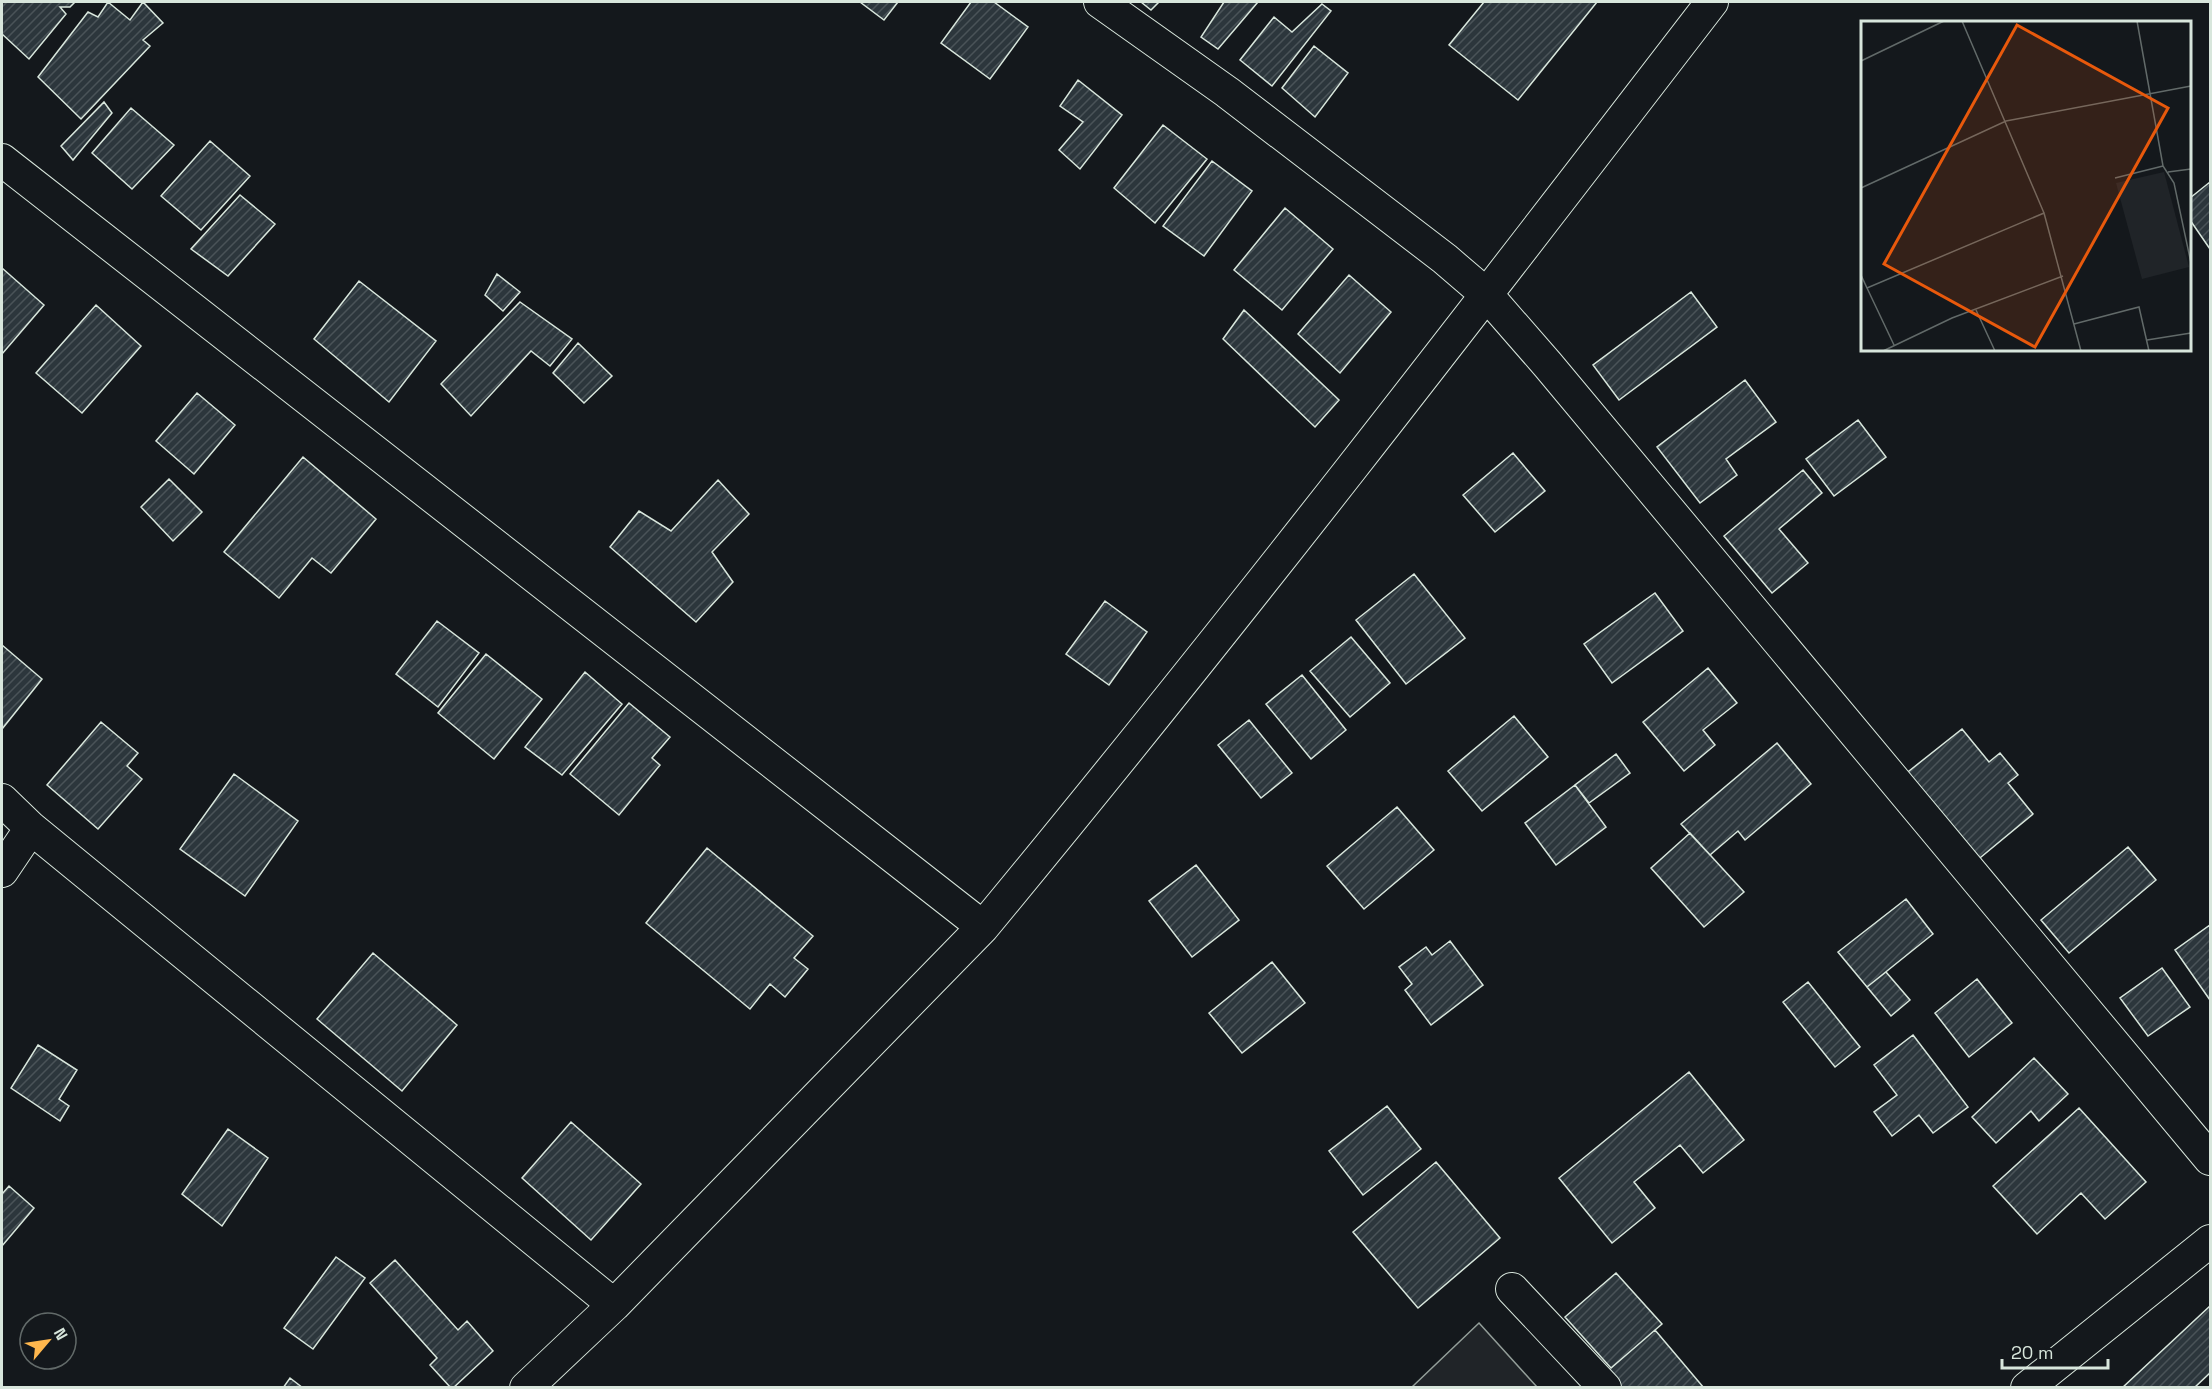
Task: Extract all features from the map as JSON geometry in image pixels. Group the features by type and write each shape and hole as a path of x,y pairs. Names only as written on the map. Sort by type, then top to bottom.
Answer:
{"street":[{"path":"1100,2 1236,99 1445,259 1487,295 2211,1159"},
{"path":"526,1388 614,1305 983,927 1106,779 1487,295 1712,2"},
{"path":"2,160 983,927"},
{"path":"2,800 32,828 614,1305"},
{"path":"2,870 32,828"},
{"path":"2027,1388 2211,1241"},
{"path":"1512,1289 1605,1388"}],"shaded area":[{"path":"1479,1323 1537,1387 1412,1387"}],"building":[{"path":"2,2 75,2 70,7 60,7 66,14 29,59 2,34"},
{"path":"108,2 130,20 143,2 163,23 143,40 150,46 81,119 38,77 88,12 98,17"},
{"path":"860,2 898,2 884,20"},
{"path":"971,2 994,2 1028,27 990,79 941,43"},
{"path":"1141,2 1159,2 1151,10"},
{"path":"1224,2 1258,2 1218,49 1201,37"},
{"path":"1484,2 1597,2 1518,100 1449,45"},
{"path":"1322,4 1331,11 1272,86 1240,60 1274,17 1292,32"},
{"path":"1314,46 1348,73 1315,117 1282,88"},
{"path":"1078,80 1122,115 1080,169 1059,150 1083,122 1060,106"},
{"path":"104,102 112,113 73,160 61,146"},
{"path":"131,108 174,145 132,189 92,153"},
{"path":"1163,125 1207,159 1155,223 1114,188"},
{"path":"210,141 250,176 201,230 161,196"},
{"path":"1212,161 1252,191 1204,256 1163,226"},
{"path":"2210,182 2210,249 2191,221 2191,197"},
{"path":"240,195 275,224 228,276 191,249"},
{"path":"1285,208 1333,249 1282,310 1234,270"},
{"path":"2,268 44,305 2,354"},
{"path":"497,274 520,292 503,311 485,295"},
{"path":"1349,275 1391,312 1340,373 1298,334"},
{"path":"359,281 436,341 389,402 314,339"},
{"path":"1691,292 1717,327 1619,400 1593,365"},
{"path":"520,302 572,339 550,366 531,351 471,416 441,384"},
{"path":"96,305 141,346 82,413 36,373"},
{"path":"1244,310 1339,400 1315,427 1223,339"},
{"path":"578,343 612,376 584,403 553,373"},
{"path":"1745,380 1776,422 1726,459 1737,475 1700,503 1657,447"},
{"path":"197,393 235,425 194,474 156,441"},
{"path":"1858,420 1886,457 1834,496 1806,459"},
{"path":"1513,453 1545,491 1495,532 1463,495"},
{"path":"303,457 376,519 331,573 312,558 279,598 224,552"},
{"path":"1803,470 1822,493 1779,529 1808,563 1772,593 1724,536"},
{"path":"169,479 202,512 173,541 141,507"},
{"path":"718,480 749,514 712,552 733,582 696,622 610,547 639,511 671,531"},
{"path":"1414,574 1465,638 1406,684 1356,620"},
{"path":"1655,593 1683,631 1612,683 1584,644"},
{"path":"1105,601 1147,632 1109,685 1066,654"},
{"path":"437,621 479,653 438,707 396,674"},
{"path":"1351,637 1390,683 1350,717 1310,671"},
{"path":"2,645 42,679 2,729"},
{"path":"486,654 542,699 494,759 438,713"},
{"path":"1708,668 1737,703 1703,730 1715,745 1684,771 1643,722"},
{"path":"585,672 622,704 562,775 525,747"},
{"path":"1302,675 1346,730 1311,759 1266,704"},
{"path":"629,703 670,737 652,758 660,765 619,815 570,774"},
{"path":"1514,716 1548,757 1482,811 1448,771"},
{"path":"1249,720 1292,773 1261,798 1218,745"},
{"path":"101,722 138,753 127,766 142,779 98,829 47,785"},
{"path":"1962,729 1989,762 2000,753 2018,775 2008,783 2033,814 1975,862 1904,775"},
{"path":"1777,743 1811,784 1745,840 1738,831 1710,855 1681,824"},
{"path":"1616,754 1630,773 1589,803 1575,785"},
{"path":"234,774 298,821 245,896 180,849"},
{"path":"1575,785 1606,827 1556,865 1525,823"},
{"path":"1397,807 1434,850 1364,909 1327,866"},
{"path":"1690,833 1744,892 1704,927 1651,868"},
{"path":"2128,847 2156,880 2069,953 2041,920"},
{"path":"707,848 813,936 794,958 808,969 785,997 770,984 750,1009 646,923"},
{"path":"1196,865 1239,920 1192,957 1149,901"},
{"path":"1906,899 1933,934 1867,987 1838,952"},
{"path":"2210,925 2210,1000 2175,950"},
{"path":"1450,941 1483,985 1431,1025 1405,990 1412,984 1399,967 1426,947 1432,955"},
{"path":"373,953 457,1025 402,1091 317,1019"},
{"path":"1272,962 1305,1003 1242,1053 1209,1013"},
{"path":"2162,968 2190,1007 2148,1036 2120,998"},
{"path":"1886,972 1910,1000 1891,1016 1867,987"},
{"path":"1977,979 2012,1023 1969,1057 1935,1013"},
{"path":"1808,982 1860,1047 1835,1067 1783,1002"},
{"path":"1913,1035 1968,1107 1933,1133 1919,1115 1892,1136 1874,1112 1897,1095 1874,1065"},
{"path":"38,1045 77,1070 59,1099 69,1106 60,1121 11,1088"},
{"path":"2034,1058 2068,1094 2039,1121 2031,1111 1996,1143 1972,1117"},
{"path":"1689,1072 1744,1140 1703,1173 1680,1145 1634,1182 1655,1208 1612,1243 1559,1178"},
{"path":"1387,1106 1421,1149 1363,1195 1329,1151"},
{"path":"2079,1108 2146,1182 2105,1219 2081,1193 2037,1234 1993,1186"},
{"path":"571,1122 641,1184 591,1240 522,1178"},
{"path":"228,1129 268,1158 222,1226 182,1194"},
{"path":"1436,1162 1500,1238 1418,1308 1353,1232"},
{"path":"9,1186 34,1208 2,1246 2,1194"},
{"path":"336,1257 365,1278 313,1349 284,1328"},
{"path":"395,1260 458,1330 467,1321 493,1351 453,1388 430,1365 437,1358 370,1283"},
{"path":"1616,1273 1662,1324 1611,1368 1565,1317"},
{"path":"2210,1306 2210,1373 2194,1388 2122,1388"},
{"path":"1655,1330 1704,1388 1614,1388 1603,1375"},
{"path":"290,1378 303,1388 283,1388"}]}
